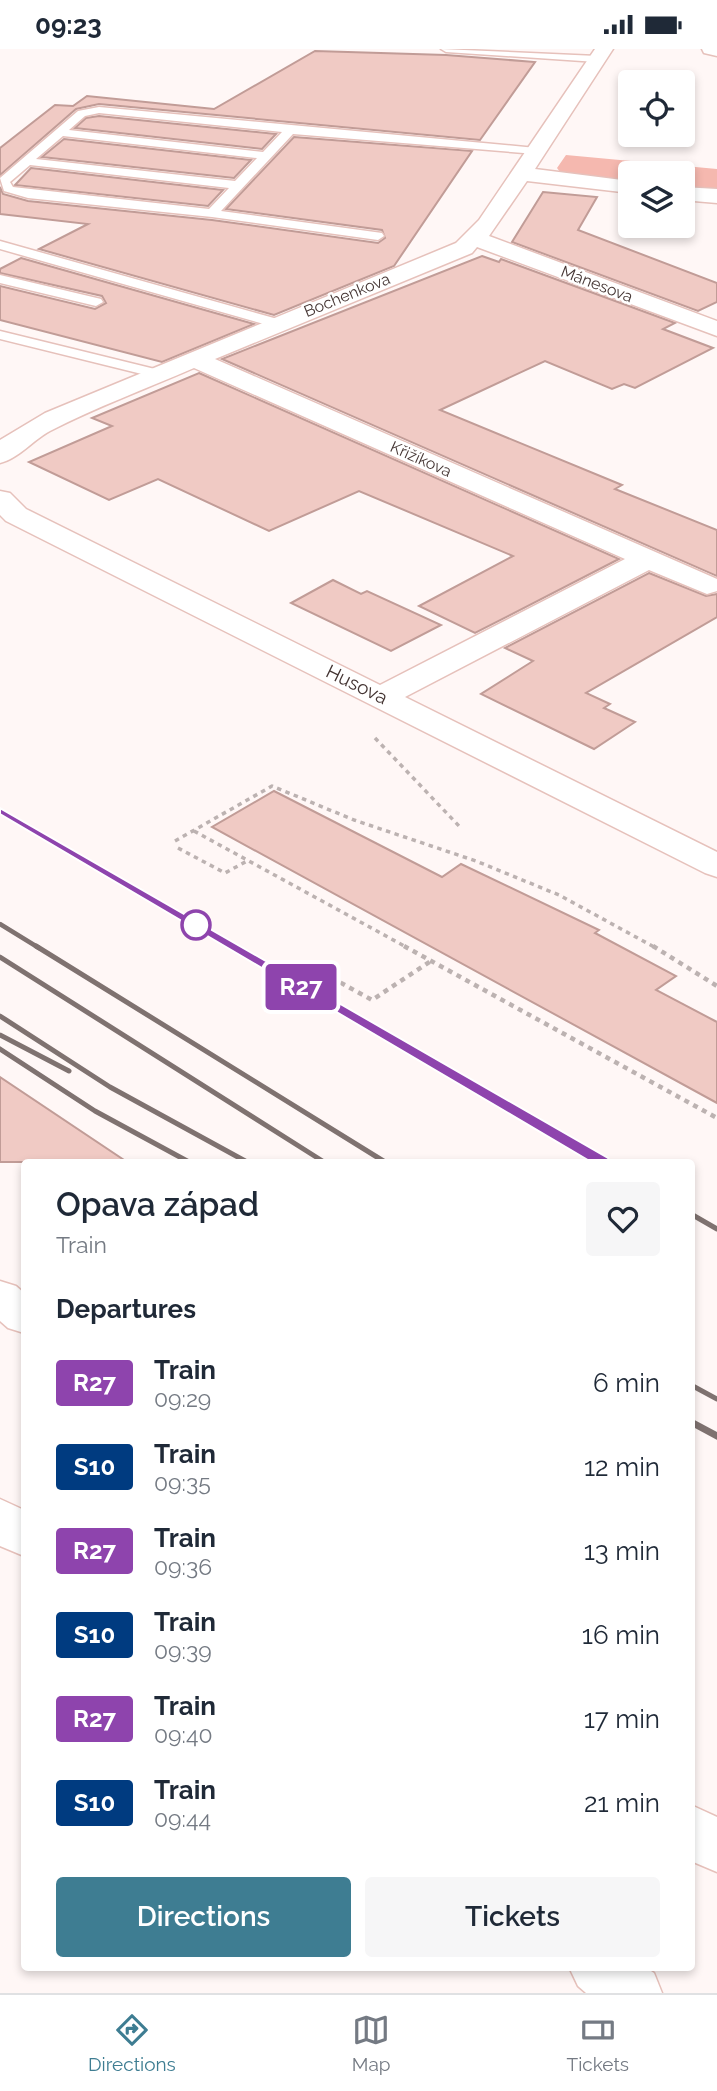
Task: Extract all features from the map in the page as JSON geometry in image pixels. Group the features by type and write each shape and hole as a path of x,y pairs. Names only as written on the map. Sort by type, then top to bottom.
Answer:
{"street":[{"path":"711,49 717,50"},
{"name":"Bochenkova","path":"4,451 37,429 194,359 276,323 464,248 476,239 601,54"},
{"path":"521,174 618,186"},
{"path":"695,194 717,196"},
{"name":"Mánesova","path":"476,239 717,329"},
{"name":"Křižíkova","path":"194,359 707,585"},
{"name":"Husova","path":"0,499 16,515 383,696 717,866"},
{"path":"383,696 649,559"},
{"path":"0,1297 21,1314"},
{"path":"0,1518 21,1535"},
{"path":"695,1833 717,1847"},
{"path":"603,1971 633,1993"}],"lane":[{"path":"446,49 601,54"},
{"path":"378,236 212,213 28,194 8,189 4,181 82,113 99,110 536,151"},
{"path":"212,213 290,130"},
{"path":"60,132 266,156"},
{"path":"27,161 238,185"},
{"path":"0,245 276,323"},
{"path":"0,279 96,302"},
{"path":"0,335 158,375"}],"path":[{"path":"383,696 351,713 459,826"},
{"path":"175,841 272,786 354,820 476,861 559,895 667,954 717,986"},
{"path":"193,831 717,1118"},
{"path":"178,848 225,873 247,860"},
{"path":"323,973 372,1000 431,961"}],"shaded area":[{"path":"566,155 631,161 618,161 618,179 560,172 557,168"},
{"path":"695,167 717,169 717,190 695,187"}],"building":[{"path":"315,51 446,55 535,62 480,140 99,104 76,109 0,175 0,148 55,105 73,106 87,96 214,109"},
{"path":"99,116 276,134 262,149 75,128 86,118"},
{"path":"294,137 472,151 394,266 274,315 39,249 88,224 0,214 0,187 3,194 28,201 212,220 378,243 385,238 382,230 226,209"},
{"path":"64,139 251,160 234,178 42,157"},
{"path":"31,168 223,190 208,206 15,185"},
{"path":"543,192 597,197 578,230 717,283 717,302 698,311 512,242"},
{"path":"482,256 499,262 501,259 675,323 663,329 713,348 635,388 624,384 612,389 545,361 440,410 622,485 615,489 717,530 717,576 222,359"},
{"path":"21,258 254,324 162,362 0,320 0,286 95,309 106,303 102,296 0,273 0,269"},
{"path":"199,373 619,559 475,633 419,606 513,556 359,491 269,531 158,479 109,500 29,462 112,426 92,418"},
{"path":"649,573 706,596 717,594 717,617 586,693 610,704 604,708 635,722 594,749 481,694 533,661 505,648"},
{"path":"333,580 361,594 367,591 441,625 391,651 291,603"},
{"path":"274,791 442,877 461,864 599,930 595,933 676,976 656,990 717,1022 717,1103 212,827"},
{"path":"0,1077 123,1159 21,1159 21,1162 0,1162"}],"railway":[{"path":"0,812 235,948"},
{"path":"0,924 39,948"},
{"path":"36,946 380,1159"},
{"path":"232,946 598,1159"},
{"path":"0,957 319,1159"},
{"path":"0,1016 110,1087 242,1159"},
{"path":"0,1035 69,1071"},
{"path":"0,1049 95,1111 183,1159"},
{"path":"695,1216 717,1229"},
{"path":"695,1387 717,1399"},
{"path":"695,1424 717,1436"}],"train":[{"name":"R27","path":"0,812 598,1159"}]}
